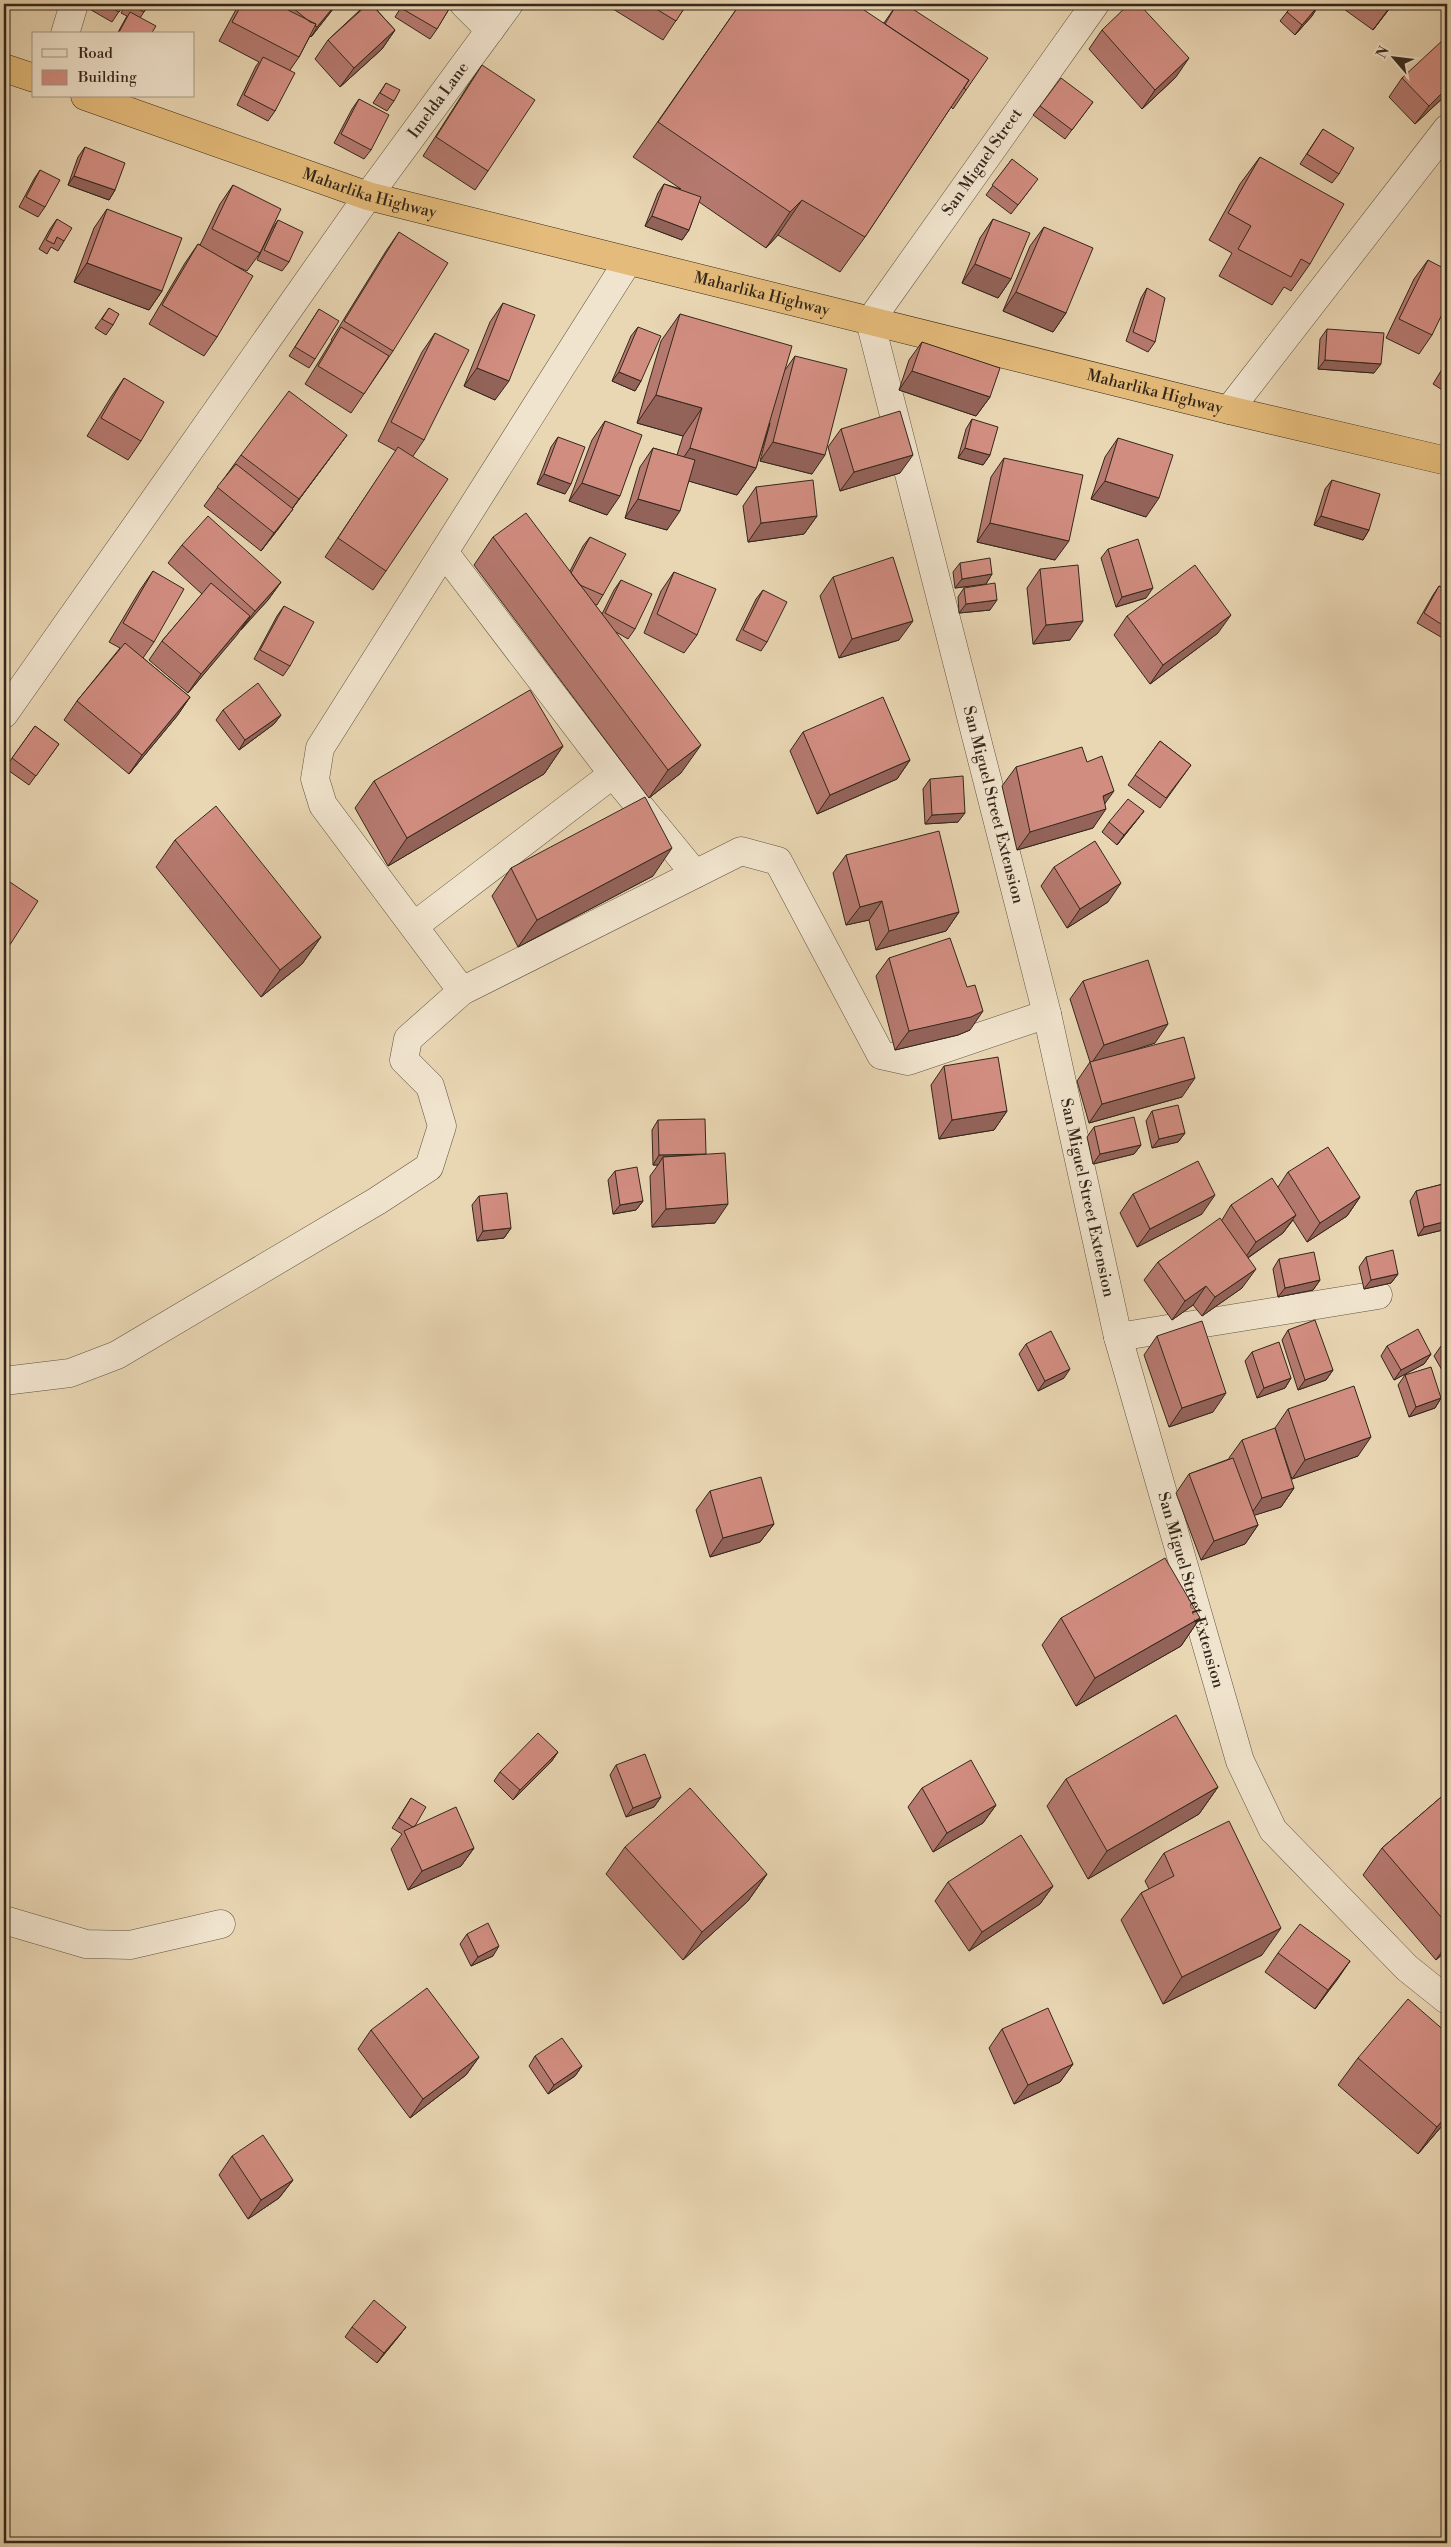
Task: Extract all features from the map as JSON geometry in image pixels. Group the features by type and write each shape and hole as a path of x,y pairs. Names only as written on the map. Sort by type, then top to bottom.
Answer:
{"highway":[{"path":"4,68 32,77"},
{"name":"Maharlika Highway","path":"91,98 368,196 1229,410 1447,461"}],"street":[{"path":"66,32 74,4"},
{"path":"464,4 490,30"},
{"name":"Imelda Lane","path":"4,714 368,196 509,4"},
{"name":"San Miguel Street","path":"870,321 1095,4"},
{"path":"1229,410 1447,129"},
{"path":"462,991 323,805 315,779 320,748 628,261"},
{"name":"San Miguel Street Extension","path":"870,321 1047,1014 1118,1337 1240,1760 1273,1830 1407,1968 1447,2000"},
{"path":"444,552 613,774 695,874"},
{"path":"414,926 613,774"},
{"path":"4,1381 70,1373 117,1355 377,1201 429,1167 442,1126 430,1086 404,1060 408,1039 462,991 742,851 778,861 881,1056 908,1061 1047,1014"},
{"path":"1118,1337 1378,1295"},
{"path":"4,1920 86,1944 130,1946 221,1924"}],"building":[{"path":"104,4 124,4 119,12"},
{"path":"128,4 149,4 144,12"},
{"path":"242,4 276,4 316,24 299,57 232,22"},
{"path":"288,4 336,4 317,27 315,26 316,24 310,22"},
{"path":"368,4 371,4 395,30 354,68 328,40"},
{"path":"404,4 452,4 437,29 401,8"},
{"path":"648,4 687,4 676,21"},
{"path":"740,4 855,4 969,80 865,237 802,200 790,212 658,122"},
{"path":"897,4 905,4 988,58 966,90 964,88 969,80 885,24"},
{"path":"1129,4 1139,4 1189,58 1155,90 1102,30"},
{"path":"1293,4 1316,4 1318,6 1302,25 1287,12"},
{"path":"130,12 156,26 152,32 119,32"},
{"path":"1444,39 1447,42 1447,88 1429,106 1402,78"},
{"path":"263,57 295,73 275,111 244,95"},
{"path":"482,65 535,100 488,171 436,137"},
{"path":"1061,78 1093,102 1072,130 1040,106"},
{"path":"386,83 400,90 394,101 380,93"},
{"path":"359,99 389,115 371,150 341,134"},
{"path":"1323,129 1354,148 1339,174 1307,154"},
{"path":"85,147 125,163 115,190 74,176"},
{"path":"1260,157 1344,204 1310,264 1301,259 1291,277 1238,249 1251,226 1228,213"},
{"path":"1012,159 1038,179 1018,205 992,185"},
{"path":"40,170 60,180 45,207 26,197"},
{"path":"664,184 701,197 689,230 652,216"},
{"path":"233,185 281,209 260,253 212,229"},
{"path":"107,209 182,238 162,291 87,263"},
{"path":"57,219 72,228 64,241 57,237 54,244 46,240"},
{"path":"993,219 1030,233 1011,279 975,264"},
{"path":"278,220 303,232 289,262 264,250"},
{"path":"1044,227 1093,248 1066,313 1016,292"},
{"path":"399,232 448,263 393,351 344,321"},
{"path":"198,244 253,276 217,337 162,305"},
{"path":"1428,260 1447,270 1447,304 1432,335 1399,319"},
{"path":"1147,288 1165,298 1155,342 1133,332"},
{"path":"503,303 535,315 509,381 477,368"},
{"path":"109,308 119,314 113,325 102,319"},
{"path":"319,309 339,321 315,359 295,347"},
{"path":"680,314 792,346 756,468 690,448 702,408 656,395"},
{"path":"341,327 389,356 364,394 318,366"},
{"path":"638,327 661,336 641,381 619,372"},
{"path":"1327,329 1384,333 1381,364 1325,360"},
{"path":"435,333 469,350 424,440 391,422"},
{"path":"922,342 1000,368 990,397 912,371"},
{"path":"795,356 847,369 825,455 773,442"},
{"path":"124,378 164,402 141,441 101,418"},
{"path":"289,391 347,435 299,499 241,455"},
{"path":"900,411 913,455 854,472 841,429"},
{"path":"972,419 998,427 990,455 965,448"},
{"path":"605,421 642,435 620,496 582,483"},
{"path":"558,437 585,447 571,484 544,474"},
{"path":"1118,438 1173,455 1159,498 1105,481"},
{"path":"398,447 448,479 386,571 338,538"},
{"path":"653,448 695,460 680,511 638,499"},
{"path":"1004,458 1083,475 1069,541 990,523"},
{"path":"236,464 293,509 274,533 217,487"},
{"path":"813,480 817,516 761,523 756,487"},
{"path":"1332,480 1380,494 1369,530 1321,516"},
{"path":"526,513 701,745 668,770 493,537"},
{"path":"208,516 281,582 255,611 182,545"},
{"path":"590,537 626,554 603,595 580,585 571,573"},
{"path":"1138,539 1153,588 1122,597 1108,549"},
{"path":"893,557 913,621 852,639 833,577"},
{"path":"990,558 992,574 962,579 960,563"},
{"path":"1078,565 1083,621 1046,625 1040,569"},
{"path":"1195,565 1231,615 1163,665 1127,616"},
{"path":"153,571 184,589 154,642 123,623"},
{"path":"674,572 716,589 697,635 657,614"},
{"path":"621,580 652,594 635,629 605,613"},
{"path":"211,583 250,616 201,674 162,641"},
{"path":"995,583 997,600 966,604 964,588"},
{"path":"1439,586 1447,590 1447,628 1424,613"},
{"path":"763,590 787,602 767,642 743,630"},
{"path":"284,606 314,622 290,666 260,650"},
{"path":"125,643 190,697 142,755 77,701"},
{"path":"258,683 281,715 245,740 223,710"},
{"path":"530,690 563,746 407,838 374,781"},
{"path":"883,697 910,760 830,795 803,732"},
{"path":"35,726 59,744 36,776 12,758"},
{"path":"1160,741 1191,765 1166,798 1135,775"},
{"path":"1082,747 1087,762 1102,756 1114,791 1103,796 1106,809 1030,832 1016,767"},
{"path":"963,776 965,813 932,815 930,779"},
{"path":"645,797 672,848 537,920 511,868"},
{"path":"1128,799 1144,811 1124,835 1109,822"},
{"path":"216,806 321,937 280,970 175,840"},
{"path":"939,831 959,912 889,931 882,901 860,907 846,855"},
{"path":"1095,841 1121,883 1080,909 1054,867"},
{"path":"4,878 38,901 4,954"},
{"path":"950,938 967,987 975,985 983,1011 971,1017 909,1031 889,958"},
{"path":"1148,960 1168,1024 1104,1045 1083,981"},
{"path":"1184,1037 1195,1078 1102,1104 1090,1062"},
{"path":"998,1057 1007,1111 952,1120 944,1066"},
{"path":"1178,1105 1185,1133 1159,1139 1152,1111"},
{"path":"1134,1117 1141,1145 1100,1154 1094,1127"},
{"path":"705,1119 706,1154 659,1155 658,1120"},
{"path":"1328,1147 1360,1197 1320,1223 1288,1172"},
{"path":"725,1153 728,1204 666,1209 663,1157"},
{"path":"1198,1161 1215,1195 1150,1229 1133,1194"},
{"path":"637,1167 643,1201 620,1205 615,1171"},
{"path":"1272,1178 1296,1215 1256,1242 1231,1205"},
{"path":"1447,1183 1447,1221 1424,1227 1416,1191"},
{"path":"507,1193 511,1228 483,1231 479,1196"},
{"path":"1220,1218 1256,1269 1215,1297 1206,1286 1185,1301 1158,1262"},
{"path":"1393,1250 1398,1274 1371,1280 1366,1257"},
{"path":"1314,1252 1320,1280 1285,1288 1279,1259"},
{"path":"1315,1320 1333,1370 1305,1380 1288,1330"},
{"path":"1202,1321 1226,1393 1182,1408 1157,1336"},
{"path":"1418,1329 1431,1354 1401,1370 1387,1346"},
{"path":"1051,1331 1070,1369 1045,1381 1026,1344"},
{"path":"1279,1342 1291,1378 1264,1388 1252,1352"},
{"path":"1447,1342 1447,1358 1441,1346"},
{"path":"1431,1367 1441,1398 1416,1407 1405,1375"},
{"path":"1354,1386 1371,1437 1305,1460 1288,1409"},
{"path":"1275,1428 1294,1488 1262,1498 1242,1440"},
{"path":"1233,1458 1258,1525 1214,1541 1189,1474"},
{"path":"761,1477 774,1524 723,1538 710,1491"},
{"path":"1165,1558 1200,1618 1095,1678 1061,1618"},
{"path":"1176,1715 1218,1787 1107,1851 1066,1779"},
{"path":"538,1733 558,1752 520,1790 500,1772"},
{"path":"645,1754 661,1797 633,1808 616,1765"},
{"path":"971,1760 996,1805 947,1833 922,1788"},
{"path":"690,1788 767,1874 702,1932 625,1847"},
{"path":"1447,1792 1447,1924 1382,1848"},
{"path":"411,1798 426,1807 413,1827 399,1818"},
{"path":"456,1807 474,1848 422,1871 404,1831"},
{"path":"1229,1821 1281,1928 1182,1977 1141,1893 1174,1876 1164,1853"},
{"path":"1021,1835 1053,1886 982,1932 948,1882"},
{"path":"488,1923 499,1946 478,1957 467,1934"},
{"path":"1300,1924 1350,1961 1328,1990 1278,1953"},
{"path":"427,1988 479,2057 423,2099 371,2030"},
{"path":"1408,1999 1447,2033 1447,2115 1437,2127 1358,2058"},
{"path":"1048,2008 1073,2064 1028,2085 1002,2029"},
{"path":"562,2038 582,2066 554,2085 535,2056"},
{"path":"263,2135 293,2180 261,2200 232,2156"},
{"path":"374,2300 406,2327 384,2353 352,2327"}]}
